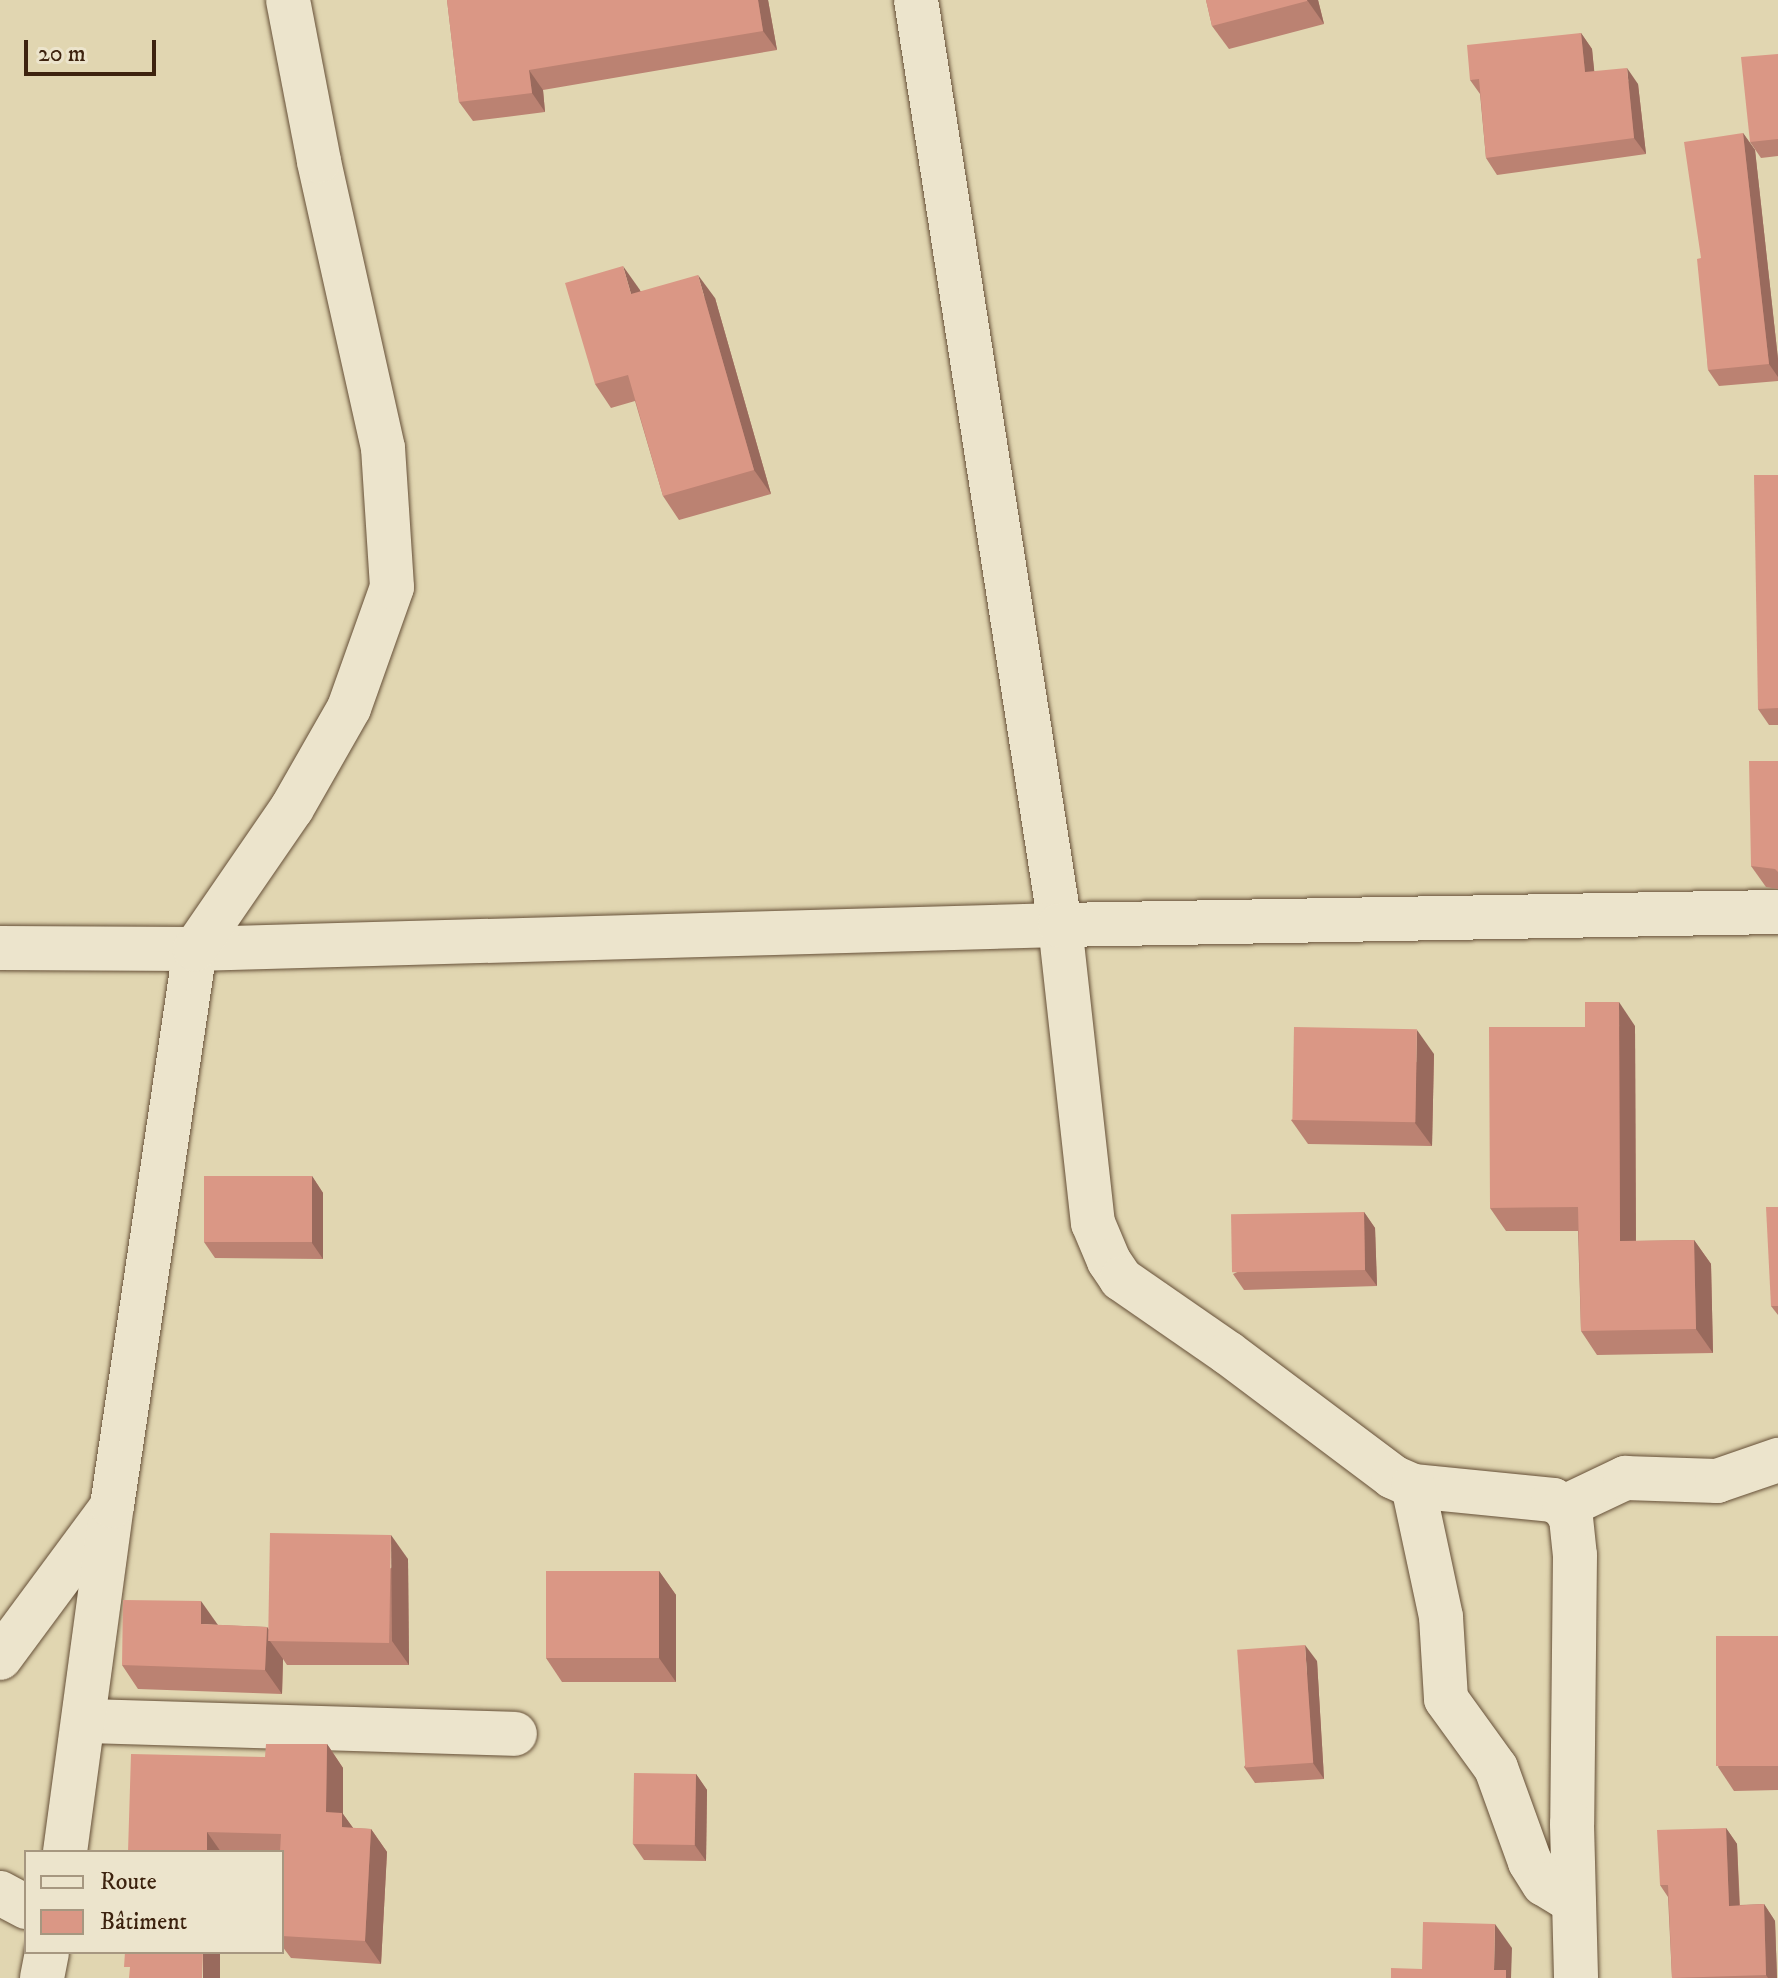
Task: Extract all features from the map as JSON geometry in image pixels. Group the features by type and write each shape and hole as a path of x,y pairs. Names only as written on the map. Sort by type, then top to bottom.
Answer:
{"street":[{"path":"65,1850 112,1506 195,949 292,808 349,708 392,587 383,448 319,161 288,0"},
{"path":"922,2 1060,925 1093,1223 1109,1261 1121,1279 1228,1353 1393,1477 1413,1486 1553,1500 1564,1507 1571,1518 1575,1555 1576,1978"},
{"path":"0,948 195,949 1060,925 1778,912"},
{"path":"1564,1507 1625,1478 1717,1481 1778,1460"},
{"path":"1413,1486 1441,1617 1446,1699 1496,1768 1530,1862 1544,1884 1574,1902"},
{"path":"0,1658 112,1506"},
{"path":"85,1721 515,1734"},
{"path":"0,1893 24,1906"},
{"path":"42,1978 47,1954"}],"building":[{"path":"447,0 758,0 763,31 529,70 532,93 459,102"},
{"path":"1206,0 1307,0 1307,1 1212,26"},
{"path":"1581,33 1585,72 1627,68 1634,138 1486,158 1479,79 1470,80 1467,45"},
{"path":"1778,54 1778,139 1750,142 1741,57"},
{"path":"1743,133 1769,364 1708,370 1697,259 1701,258 1684,142"},
{"path":"623,266 631,294 698,275 754,470 663,496 628,375 595,384 565,283"},
{"path":"1754,475 1778,475 1778,708 1758,709"},
{"path":"1749,761 1778,761 1778,872 1751,866"},
{"path":"1585,1002 1619,1002 1620,1241 1694,1240 1696,1329 1581,1331 1578,1207 1490,1208 1489,1027 1585,1027"},
{"path":"1294,1027 1417,1029 1415,1122 1292,1120"},
{"path":"204,1176 312,1176 312,1242 204,1242"},
{"path":"1766,1207 1778,1207 1778,1306 1771,1306"},
{"path":"1364,1212 1365,1270 1232,1272 1231,1214"},
{"path":"270,1533 391,1535 389,1643 268,1641"},
{"path":"546,1571 659,1571 659,1658 546,1658"},
{"path":"123,1600 201,1601 201,1624 267,1627 265,1670 122,1665"},
{"path":"1716,1636 1778,1636 1778,1766 1716,1766"},
{"path":"1305,1645 1313,1763 1245,1767 1237,1650"},
{"path":"266,1744 327,1744 326,1812 342,1813 342,1827 371,1829 365,1941 284,1936 284,1850 280,1850 281,1834 207,1832 207,1850 128,1850 131,1754 265,1757"},
{"path":"634,1773 696,1774 695,1845 633,1844"},
{"path":"1726,1828 1729,1906 1764,1904 1766,1975 1672,1978 1668,1885 1660,1885 1657,1830"},
{"path":"1423,1922 1495,1924 1494,1970 1506,1970 1506,1978 1391,1978 1391,1968 1422,1969"},
{"path":"125,1954 203,1954 202,1978 129,1978 130,1967 124,1967"}]}
